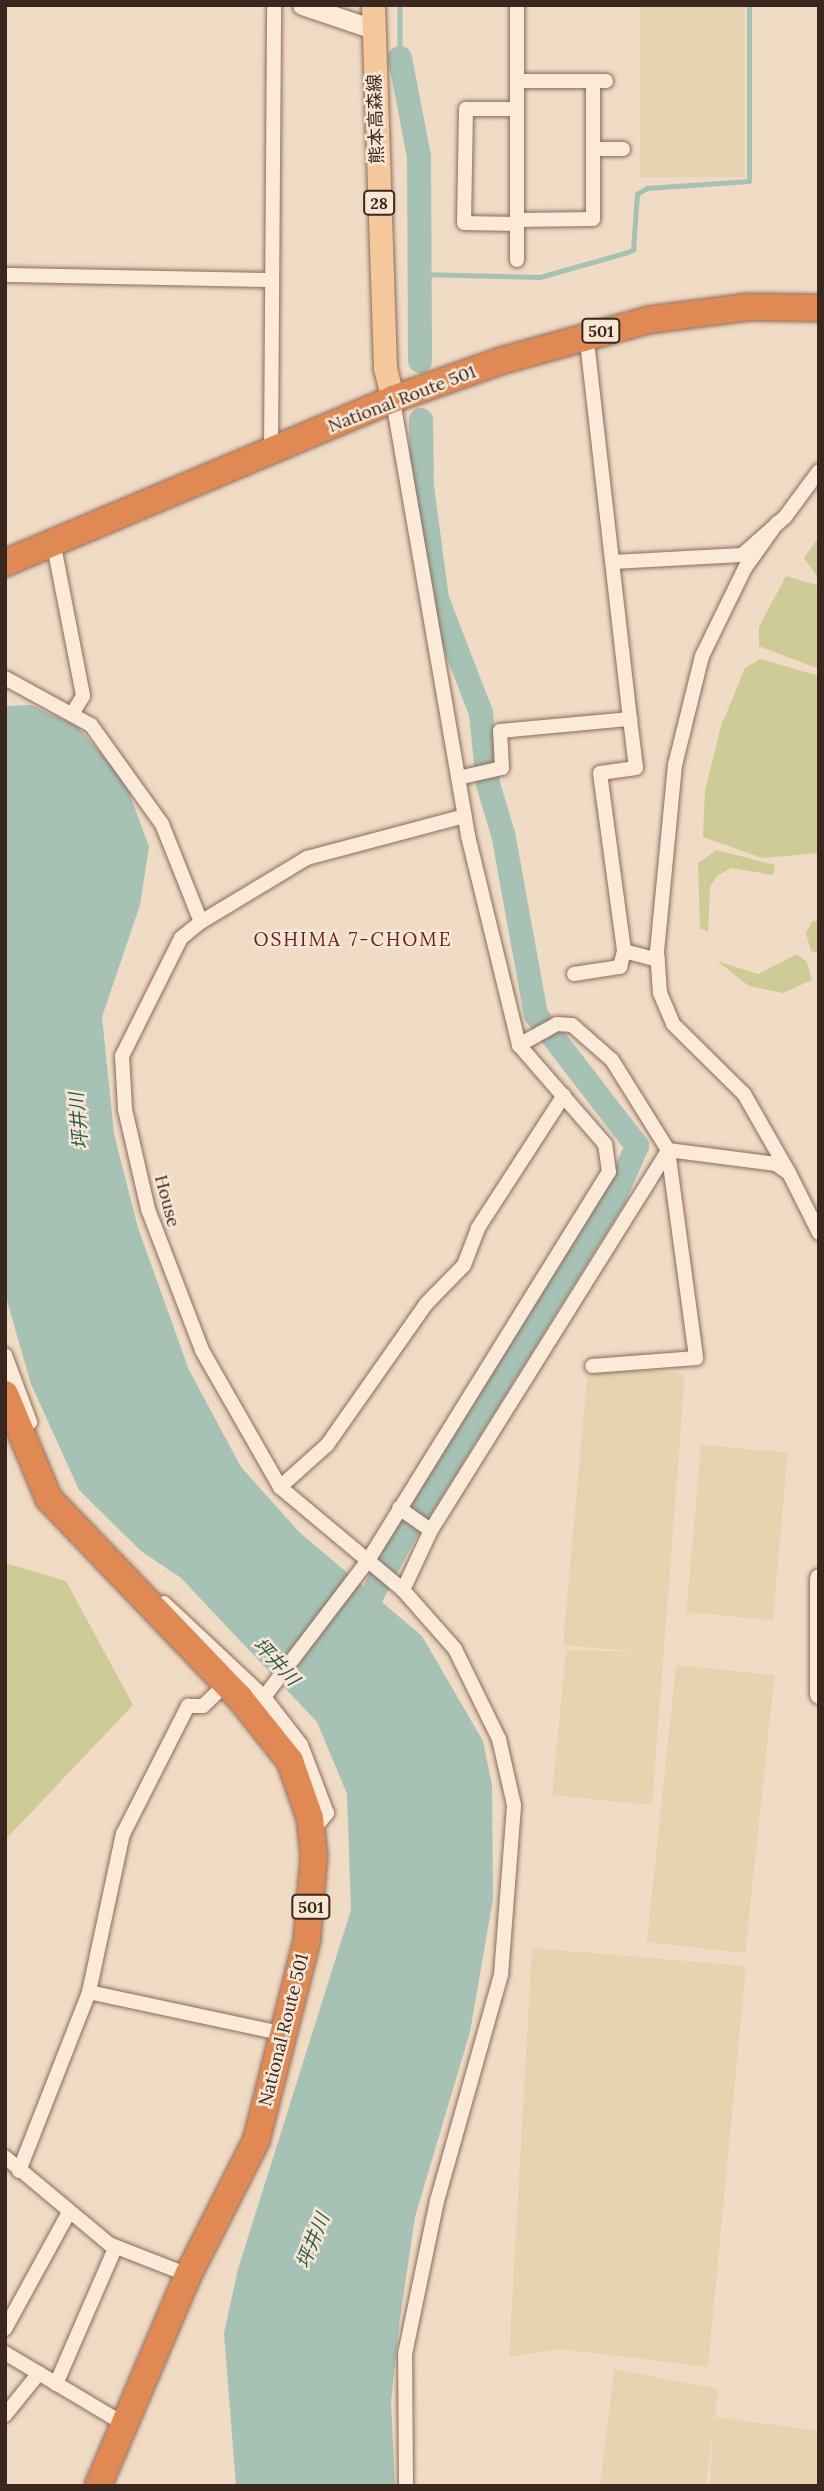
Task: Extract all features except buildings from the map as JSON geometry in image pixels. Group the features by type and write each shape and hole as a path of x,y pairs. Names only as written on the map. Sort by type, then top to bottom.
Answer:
{"highway":[{"name":"National Route 501","path":"5,563 393,399 586,334 748,307 819,309"},
{"name":"National Route 501","path":"5,1394 49,1499 225,1685 290,1761 312,1833 307,1940 256,2141 188,2275 98,2486"}],"main road":[{"name":"熊本高森線","path":"373,5 385,368 393,399"}],"street":[{"path":"271,452 274,5"},
{"path":"302,5 373,29"},
{"path":"517,5 517,260"},
{"path":"517,81 600,81 593,149 593,219 464,223 466,109 517,109"},
{"path":"593,149 623,149"},
{"path":"5,275 272,279"},
{"path":"574,974 620,967 624,951 600,773 636,768 586,334"},
{"path":"266,1693 366,1565 609,1172 605,1144 519,1045 465,816 393,399"},
{"path":"819,471 745,568 702,656 675,765 658,960 673,1024 744,1094 819,1233"},
{"path":"612,562 742,555 777,523"},
{"path":"52,541 83,696 74,711"},
{"path":"5,678 74,711 91,725 162,824 201,922"},
{"path":"458,778 502,768 500,731 629,719"},
{"name":"House","path":"280,1488 181,1304 148,1209 125,1109 122,1056 132,1027 181,939 201,922 307,858 465,816"},
{"path":"624,951 658,960"},
{"path":"519,1045 557,1024 572,1025 612,1060 668,1150 696,1358 593,1366"},
{"path":"407,2486 405,2354 438,2201 501,1975 514,1805 480,1690 455,1649 401,1588 366,1565 280,1488 327,1445 426,1304 464,1265 478,1228 564,1095"},
{"path":"668,1150 776,1164 789,1173"},
{"path":"401,1588 431,1530 668,1150"},
{"path":"5,1355 53,1479 67,1504 124,1566 129,1585 172,1609 266,1693 301,1745 322,1788 326,1819 312,1833"},
{"path":"399,1508 431,1530"},
{"path":"819,1578 819,1694"},
{"path":"19,2171 89,1992 123,1835 188,1706 203,1706 225,1685"},
{"path":"89,1992 285,2034"},
{"path":"5,2157 115,2248 188,2275"},
{"path":"5,2329 69,2212"},
{"path":"56,2384 115,2248"},
{"path":"5,2353 124,2424"},
{"path":"5,2415 39,2373"}],"shaded area":[{"path":"640,5 745,5 745,177 640,177"},
{"path":"819,537 819,579 804,558"},
{"path":"786,576 819,586 819,669 759,646 759,627"},
{"path":"760,659 819,676 819,853 762,858 703,837 705,791 721,726 745,668"},
{"path":"717,850 775,865 773,875 731,868 717,876 710,887 708,932 700,928 698,863"},
{"path":"812,921 819,921 819,953 811,951 806,933"},
{"path":"797,954 807,962 812,980 783,993 749,986 717,961 758,974"},
{"path":"588,1366 685,1374 652,1805 552,1795 566,1650 641,1652 563,1645"},
{"path":"701,1445 788,1453 773,1620 686,1612"},
{"path":"5,1563 66,1581 133,1705 5,1840"},
{"path":"676,1665 774,1675 745,1953 647,1942"},
{"path":"532,1948 746,1966 708,2367 561,2349 509,2357"},
{"path":"614,2369 718,2389 715,2417 819,2431 818,2486 710,2486 713,2428 706,2486 600,2486"}],"water":[{"name":"坪井川","path":"31,705 77,726 125,781 149,847 140,905 102,1017 114,1134 138,1228 189,1370 241,1467 299,1532 422,1636 483,1741 492,1785 493,1899 470,2032 415,2217 399,2326 391,2402 395,2486 236,2486 224,2333 238,2269 351,1910 347,1794 317,1722 181,1578 141,1551 79,1490 31,1384 5,1294 5,706"}],"waterway":[{"path":"400,5 400,58"},
{"path":"420,274 540,277 625,253 633,250 637,194 647,188 749,181 749,5"},
{"path":"400,58 419,157 420,361"},
{"path":"359,1620 403,1537 614,1198 637,1146 536,1015 503,834 488,784 481,713 437,599 422,486 421,420"}],"district":[{"name":"OSHIMA 7-CHOME","path":"353,940"}]}
